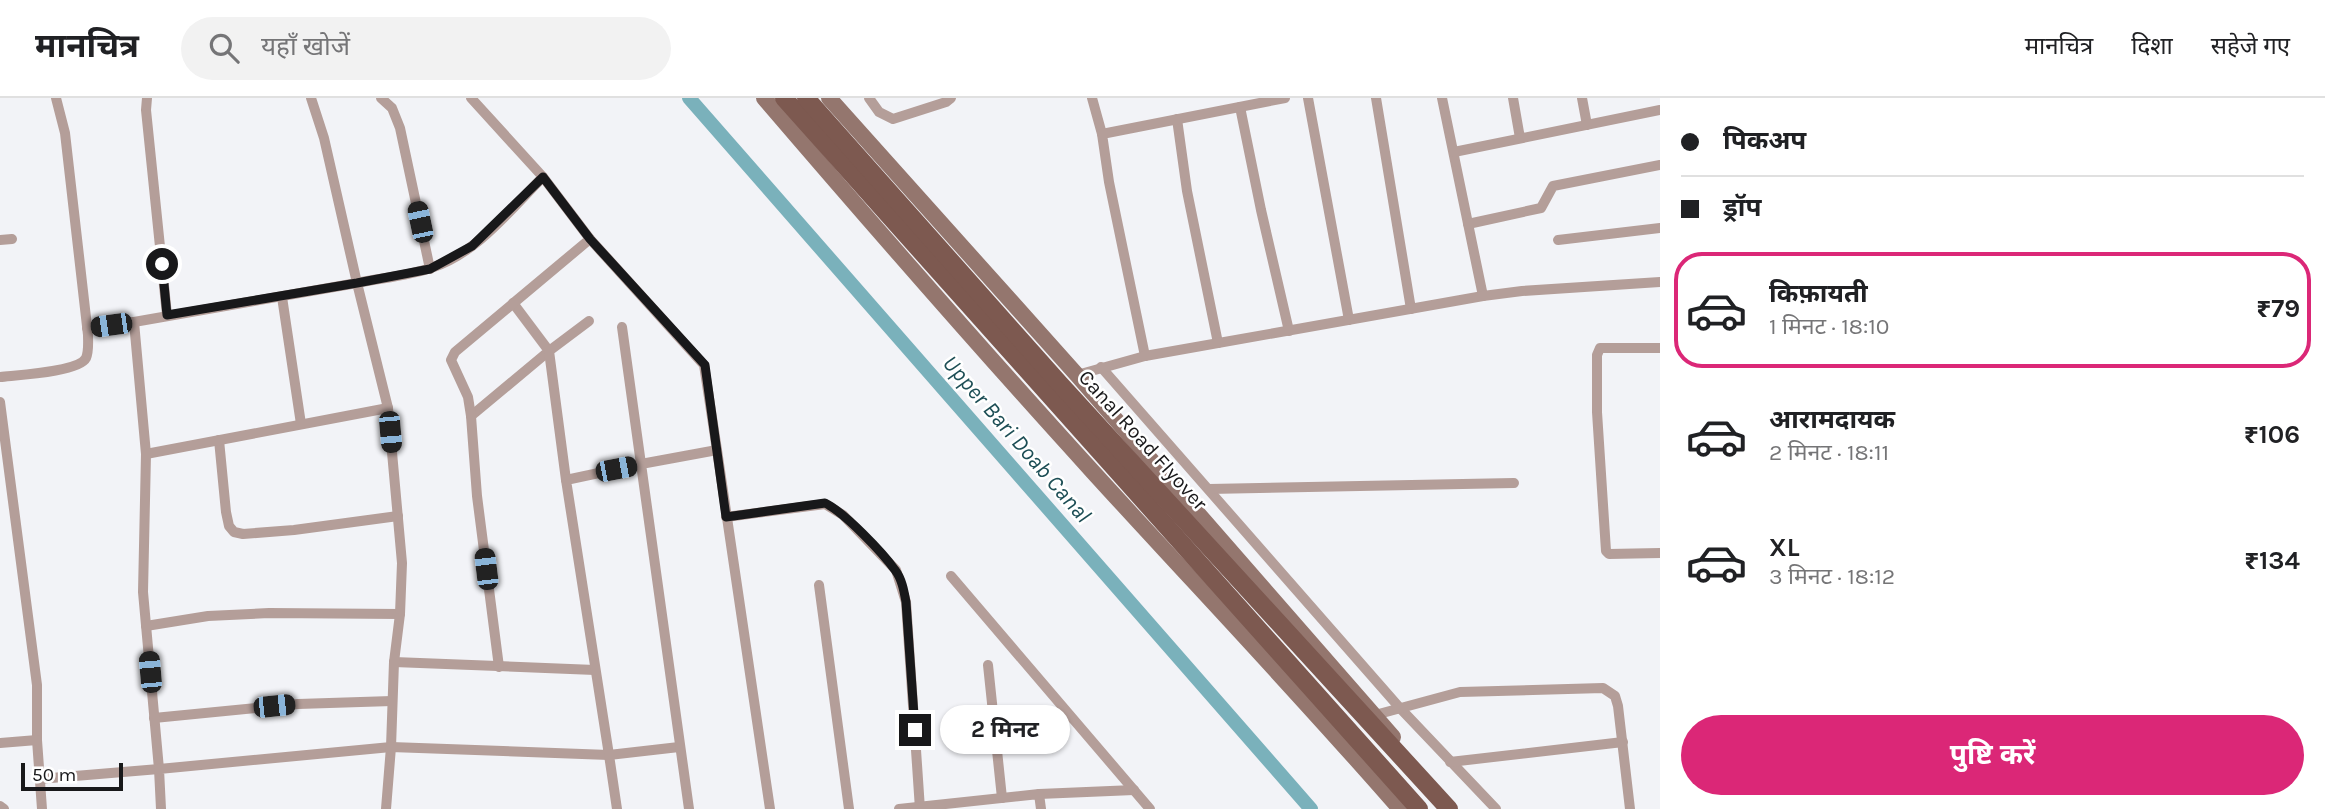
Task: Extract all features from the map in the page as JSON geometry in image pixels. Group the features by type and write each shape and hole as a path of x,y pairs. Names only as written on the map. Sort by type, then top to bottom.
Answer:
{"main road":[{"name":"Canal Road Flyover","path":"784,98 1419,809"},
{"name":"Canal Road Flyover","path":"806,98 1060,384 1451,809"}],"street":[{"path":"0,377 76,366 87,357 87,328 65,133 56,98"},
{"path":"147,98 167,315"},
{"path":"311,98 324,138 388,408 402,563 386,809"},
{"path":"381,98 392,108 400,128 430,269"},
{"path":"471,98 543,177 590,239 705,365 770,809"},
{"path":"764,98 905,263 1400,809"},
{"path":"829,98 1077,375 1375,715 1451,809"},
{"path":"869,98 880,112 893,118 946,102 951,98"},
{"path":"1092,98 1102,134 1109,182 1145,356"},
{"path":"1102,134 1285,98"},
{"path":"1308,98 1349,320"},
{"path":"1376,98 1411,309"},
{"path":"1442,98 1483,296"},
{"path":"1513,98 1520,138"},
{"path":"1582,98 1587,125"},
{"path":"1240,107 1289,331"},
{"path":"1454,152 1660,110"},
{"path":"1177,119 1187,191 1218,343"},
{"path":"1468,223 1541,208 1553,186 1660,165"},
{"path":"87,328 430,269 472,246 543,177"},
{"path":"1558,240 1660,228"},
{"path":"499,667 477,496 471,416 463,384 452,365 453,355 590,239"},
{"path":"1077,375 1145,356 1483,296 1660,282"},
{"path":"282,296 301,424"},
{"path":"513,303 549,351 566,480 617,809"},
{"path":"471,416 589,321"},
{"path":"134,322 146,454 143,592 161,809"},
{"path":"622,327 689,809"},
{"path":"1660,348 1608,347 1598,350 1597,412 1606,551 1617,555 1660,553"},
{"path":"1101,367 1399,707 1496,809"},
{"path":"0,402 37,685 37,740 42,809"},
{"path":"146,454 388,408"},
{"path":"219,440 226,512 229,526 234,532 243,534 294,530 398,516"},
{"path":"566,480 717,450"},
{"path":"1209,489 1514,483"},
{"path":"726,517 825,503 843,515 896,570 906,602 920,808"},
{"path":"951,576 1150,809"},
{"path":"819,585 849,809"},
{"path":"146,626 208,616 244,614 400,614"},
{"path":"394,662 595,670"},
{"path":"988,664 1002,798"},
{"path":"1375,715 1460,692 1603,688 1615,696 1630,809"},
{"path":"154,719 298,704 392,701"},
{"path":"0,743 37,740"},
{"path":"1450,762 1623,742"},
{"path":"39,779 391,747 609,755 679,747"},
{"path":"899,809 1039,794 1134,790"},
{"path":"1039,794 1041,809"}],"waterway":[{"name":"Upper Bari Doab Canal","path":"689,98 1311,809"}],"route":[{"path":"162,264 167,315 430,269 472,246 543,177 590,239 705,365 726,517 825,503 843,515 896,570 906,602 915,730"}]}
